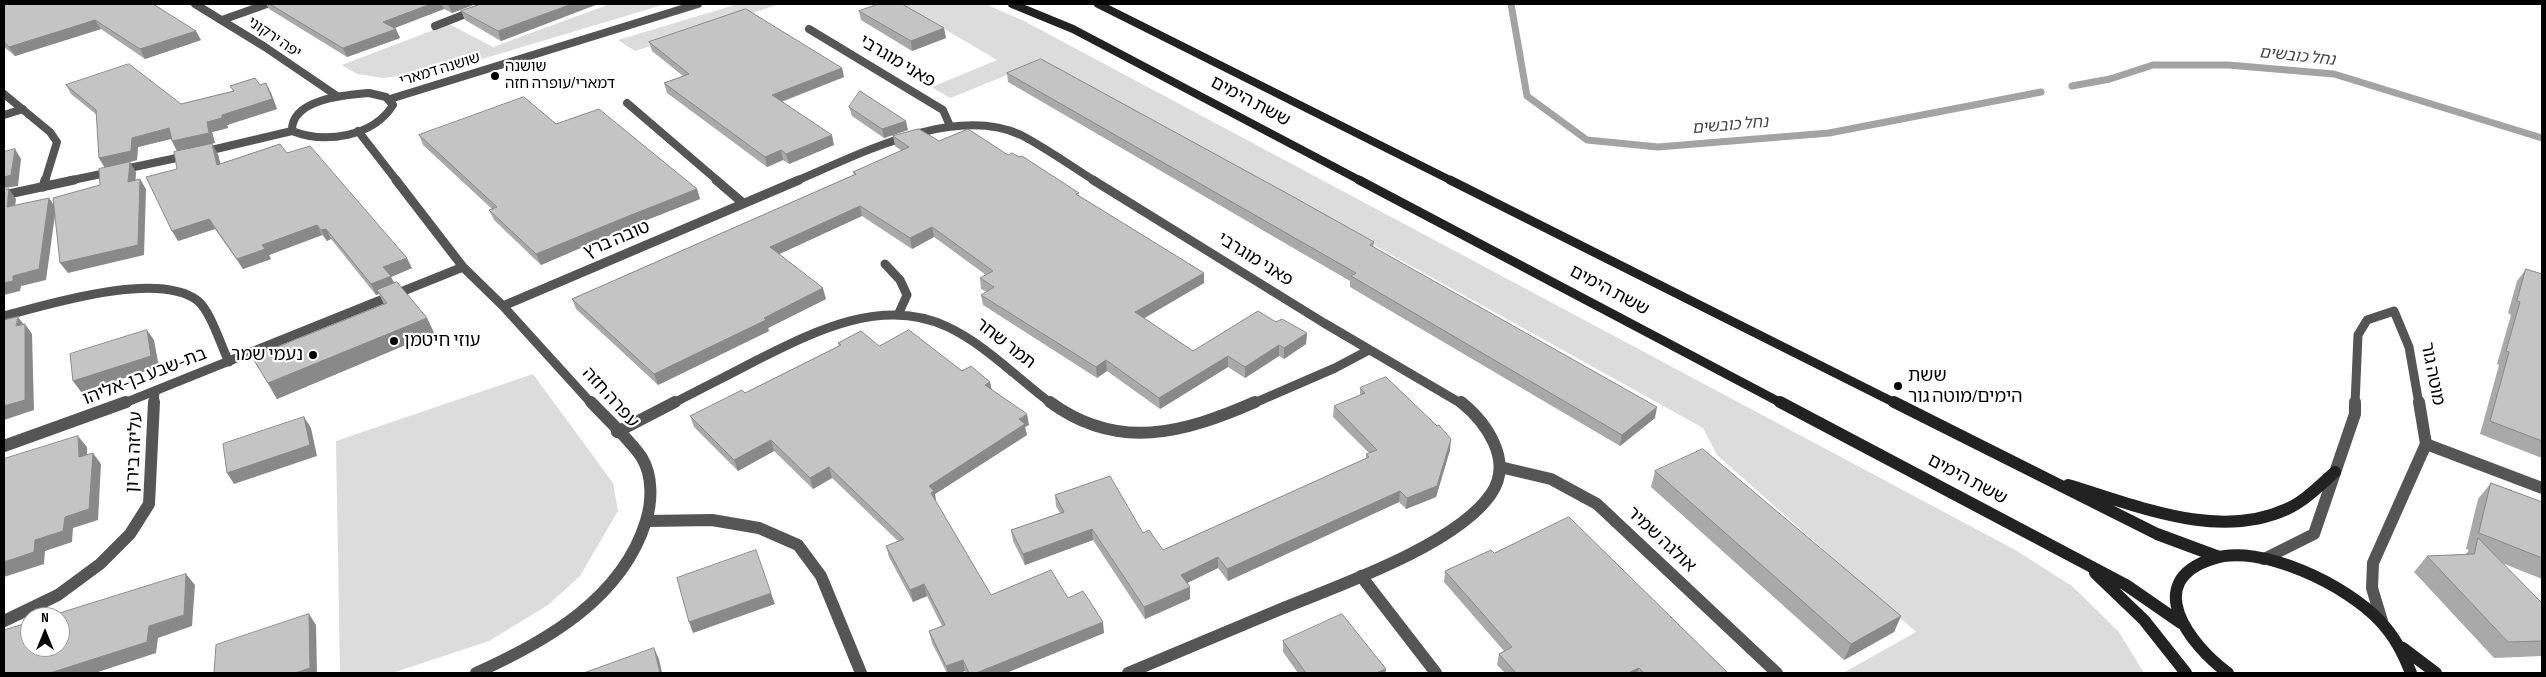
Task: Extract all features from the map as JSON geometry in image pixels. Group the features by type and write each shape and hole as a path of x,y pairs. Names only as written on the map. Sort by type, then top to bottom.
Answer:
{"main road":[{"name":"ששת הימים","path":"1012,4 1085,36 2126,585 2181,623"},
{"name":"ששת הימים","path":"1098,4 2156,534 2219,557"},
{"path":"2043,477 2181,517 2228,522 2262,518 2287,509 2335,472"},
{"path":"2228,673 2218,669 2195,644 2181,623 2174,598 2179,578 2195,564 2219,557 2240,556 2264,559 2295,567 2327,582 2357,600 2382,621 2402,647 2436,673"},
{"path":"2078,560 2124,598 2151,628 2186,673"},
{"path":"2402,647 2410,673"}],"street":[{"name":"יפה ירקוני","path":"195,4 336,96"},
{"path":"222,20 267,4"},
{"path":"435,26 491,4"},
{"name":"שושנה דמארי","path":"390,99 698,4"},
{"name":"פאני מוגרבי","path":"809,29 943,110 948,117 950,126 999,128 1020,135 1369,350 1455,399 1480,419 1496,445 1500,467 1494,490 1482,508 1426,545 1361,576 1128,673"},
{"path":"4,195 292,131 311,138 326,138 358,131 383,119 393,105 390,99 382,95 369,93 336,96 299,113 292,120 290,126 292,131"},
{"path":"4,94 50,132 57,142 43,187"},
{"path":"626,103 743,203"},
{"path":"4,115 23,109"},
{"name":"טובה ברץ","path":"503,306 743,203 913,134 950,126"},
{"name":"עפרה חזה","path":"358,131 463,267 503,306 643,459 651,486 647,521 630,560 607,590 572,620 516,656 476,673"},
{"path":"885,264 900,280 907,295 898,315"},
{"name":"בת-שבע בן-אליהו","path":"4,446 155,392 463,267"},
{"path":"4,316 107,292 166,288 186,293 199,301 229,362"},
{"name":"מוטה גור","path":"2264,559 2314,534 2355,414 2358,335 2367,320 2394,311 2409,347 2426,444"},
{"name":"תמר שחר","path":"617,432 816,331 854,319 898,315 924,318 957,330 1059,408 1089,426 1124,434 1161,434 1196,427 1344,365 1369,350"},
{"name":"עליזה בירון","path":"4,621 58,595 100,564 130,534 149,504 155,392"},
{"path":"2382,621 2372,588 2373,563 2426,444 2542,488"},
{"name":"אולגה שמיר","path":"1500,467 1545,475 1573,488 1597,504 1777,673"},
{"path":"647,521 712,520 758,528 798,545 821,576 861,673"},
{"path":"1361,576 1436,673"}],"shaded area":[{"path":"610,4 666,4 442,71 383,78 357,74 342,65 449,24 493,47"},
{"path":"738,4 780,4 635,51 618,40"},
{"path":"902,4 985,4 1024,21 2017,551 2072,586 2119,632 2144,673 1843,673 1916,632 1717,455 1703,428 1042,61 950,98 932,87 997,60"},
{"path":"533,374 613,483 618,511 580,576 548,605 489,641 392,673 340,673 336,441"}],"building":[{"path":"4,4 153,4 196,31 140,49 95,20 9,47 4,42"},
{"path":"270,4 431,4 383,22 396,29 343,48"},
{"path":"481,4 572,4 498,31 461,11"},
{"path":"879,4 902,4 944,28 911,41 859,11"},
{"path":"746,9 842,68 772,95 832,135 786,154 781,150 765,157 664,83 689,74 649,42"},
{"path":"1041,59 1374,242 1370,245 1657,407 1622,435 1351,276 1356,273 1007,73"},
{"path":"129,64 181,104 234,91 230,86 255,78 260,85 266,83 272,99 222,115 222,118 207,122 209,133 172,141 169,128 132,138 131,151 99,158 96,110 66,85"},
{"path":"860,91 906,121 882,129 849,107"},
{"path":"524,97 556,124 599,109 697,189 536,254 489,210 497,207 419,135"},
{"path":"919,129 939,141 968,129 1008,155 1012,153 1019,157 1022,156 1079,193 1076,194 1204,273 1135,312 1193,351 1258,311 1276,322 1282,319 1307,333 1284,348 1279,345 1245,367 1228,356 1159,398 1106,360 1096,367 981,295 994,287 980,278 993,271 932,227 910,238 860,206 770,247 823,288 764,318 766,320 654,374 572,299 856,174 853,172 909,147 893,136"},
{"path":"212,144 217,165 280,144 287,153 310,146 407,258 383,267 391,276 371,284 326,229 321,230 317,225 262,245 265,249 237,259 209,219 172,231 146,177 177,169 174,152"},
{"path":"15,149 11,175 4,177 4,152"},
{"path":"130,162 128,182 140,179 138,245 60,263 53,198 100,185 99,169"},
{"path":"9,189 7,207 49,198 39,269 13,276 13,281 4,283 4,190"},
{"path":"2526,269 2542,274 2542,441 2490,421 2509,352 2506,351 2520,302 2517,301"},
{"path":"397,282 427,318 268,383 252,357 387,303 377,290"},
{"path":"18,317 16,326 25,324 25,400 4,406 4,320"},
{"path":"147,330 151,356 73,381 70,354"},
{"path":"909,330 962,371 971,366 990,382 985,385 1027,414 1019,419 1025,424 929,486 934,491 931,493 991,595 1051,570 1068,598 1083,591 1103,622 976,673 969,673 963,660 946,666 929,631 945,625 924,584 910,590 886,546 904,539 829,467 810,478 771,440 734,460 690,416 742,390 745,393 841,345 838,343 861,331 879,346"},
{"path":"1386,377 1437,426 1439,425 1451,439 1437,486 1407,498 1400,491 1227,569 1218,557 1181,575 1190,587 1144,607 1092,529 1023,554 1011,530 1064,512 1055,495 1110,476 1143,533 1149,530 1163,550 1369,457 1366,454 1377,450 1334,406 1365,393 1360,388"},
{"path":"304,417 310,445 227,473 223,444"},
{"path":"78,436 79,457 93,453 89,509 65,517 63,531 35,540 34,552 4,562 4,459"},
{"path":"1703,449 1901,616 1851,644 1655,471"},
{"path":"2491,483 2542,502 2542,558 2479,533"},
{"path":"1569,517 1728,673 1644,673 1639,668 1628,673 1516,673 1499,654 1512,647 1445,571 1491,550 1494,553"},
{"path":"2478,538 2542,603 2542,641 2508,642 2427,556 2474,554"},
{"path":"756,550 771,593 689,622 677,578"},
{"path":"186,574 184,615 149,626 147,642 50,673 4,673 4,630 20,625 20,657 70,657 70,610"},
{"path":"309,614 310,668 295,673 214,673 216,645"},
{"path":"1342,614 1386,669 1376,673 1306,673 1283,641"},
{"path":"654,648 660,673 584,673"}],"waterway":[{"name":"נחל כובשים","path":"1511,4 1527,96 1587,140 1658,147 1829,133 2041,92"},
{"name":"נחל כובשים","path":"2072,86 2110,79 2153,65 2228,65 2334,74 2542,138"}],"place":[{"name":"שושנה דמארי/עופרה חזה","path":"495,76"},
{"name":"עוזי חיטמן","path":"394,341"},
{"name":"נעמי שמר","path":"313,355"},
{"name":"ששת הימים/מוטה גור","path":"1898,386"}]}
